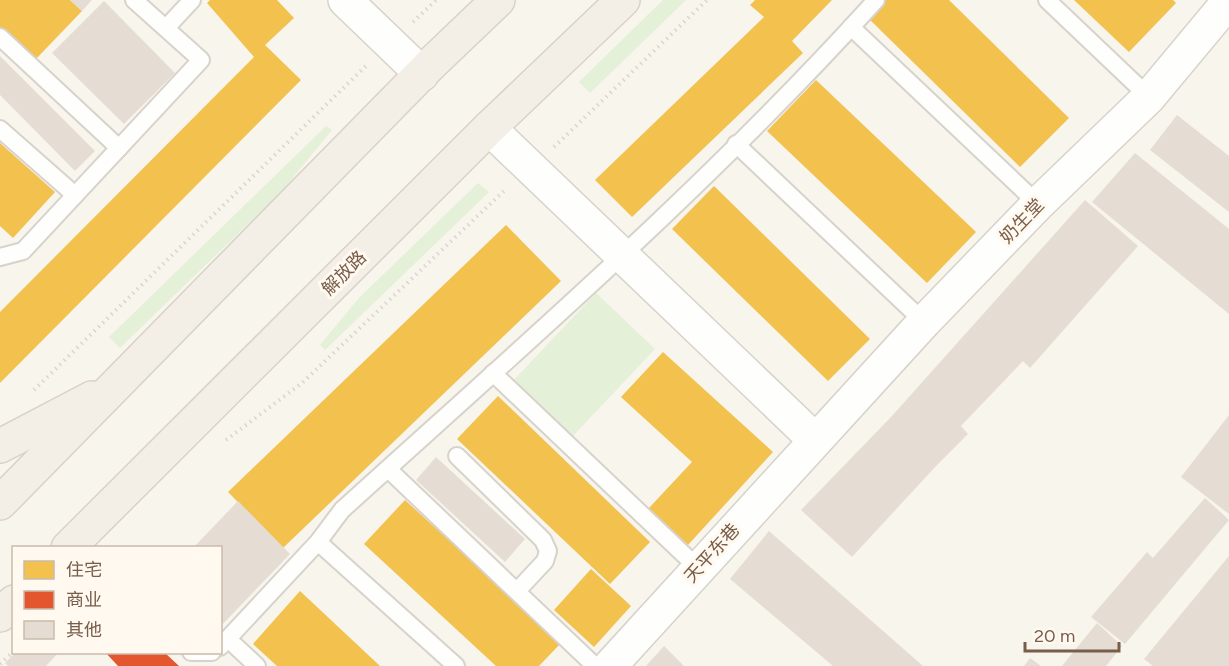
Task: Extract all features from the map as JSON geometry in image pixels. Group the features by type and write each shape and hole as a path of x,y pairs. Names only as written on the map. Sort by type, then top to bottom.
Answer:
{"main road":[{"path":"0,504 426,69 498,0"},
{"name":"解放路","path":"70,546 489,128 623,0"},
{"path":"0,446 120,383"},
{"path":"0,615 12,604"}],"street":[{"path":"345,0 395,38"},
{"path":"363,0 395,38 426,69"},
{"name":"奶生堂","path":"815,440 924,322 1038,204 1149,97 1217,5"},
{"path":"489,128 815,440"},
{"name":"天平东巷","path":"610,666 815,440"}],"lane":[{"path":"0,257 23,251 201,60 134,0"},
{"path":"166,28 192,0"},
{"path":"257,666 224,643 318,542 342,510 622,255 818,64 876,0"},
{"path":"1047,0 1149,97"},
{"path":"851,27 1038,204"},
{"path":"0,37 119,148"},
{"path":"0,129 75,195"},
{"path":"736,144 924,322"},
{"path":"493,373 698,568"},
{"path":"457,456 543,540 548,551 545,561 517,591"},
{"path":"388,468 595,666"},
{"path":"318,542 456,666"}],"path":[{"path":"30,394 436,0"},
{"path":"217,446 302,382 530,166 575,130 707,0"},
{"path":"0,664 12,653"}],"green space":[{"path":"663,0 686,0 590,93 579,82"},
{"path":"326,126 332,130 282,191 120,348 109,337"},
{"path":"478,183 489,192 325,350 320,345 359,298"},
{"path":"596,293 655,349 571,438 512,382"}],"building: 住宅":[{"path":"0,0 70,0 82,11 34,61 0,28"},
{"path":"210,0 277,0 294,18 265,45 301,80 0,383 0,312 254,57 207,3"},
{"path":"755,0 832,0 792,41 803,53 632,217 595,180 764,17 750,5"},
{"path":"880,0 949,0 1069,118 1020,167 865,15"},
{"path":"1074,0 1173,0 1176,3 1129,52"},
{"path":"816,80 976,232 927,283 767,131"},
{"path":"0,143 55,192 13,238 0,226"},
{"path":"714,186 870,339 828,381 672,229"},
{"path":"506,225 561,281 283,548 228,492"},
{"path":"663,352 773,452 688,545 649,508 692,462 621,397"},
{"path":"498,396 650,542 610,584 457,439"},
{"path":"405,500 561,643 539,666 496,666 364,544"},
{"path":"591,569 631,606 594,647 554,610"},
{"path":"300,591 380,666 277,666 253,644"}],"building: 商业":[{"path":"107,654 166,654 179,666 118,666"}],"building: 其他":[{"path":"70,0 92,0 82,11"},
{"path":"104,1 175,73 124,124 52,53"},
{"path":"0,56 95,151 75,171 0,95"},
{"path":"1177,115 1229,156 1229,212 1150,150"},
{"path":"1135,153 1229,229 1229,314 1092,202"},
{"path":"1085,200 1138,246 1030,368 1023,361 961,426 968,434 852,557 801,510 891,417"},
{"path":"1229,415 1229,514 1181,477"},
{"path":"436,457 525,539 505,562 416,480"},
{"path":"1205,498 1229,520 1125,644 1091,617 1147,552 1153,558"},
{"path":"238,501 290,554 222,625 222,546 195,546"},
{"path":"769,531 923,666 833,666 730,579"},
{"path":"1229,556 1229,666 1153,666 1144,659"},
{"path":"1097,623 1122,646 1106,666 1062,666"},
{"path":"664,646 684,666 646,666"},
{"path":"14,654 57,654 46,666 8,666 5,663"},
{"path":"1030,658 1041,666 1024,666"}]}
